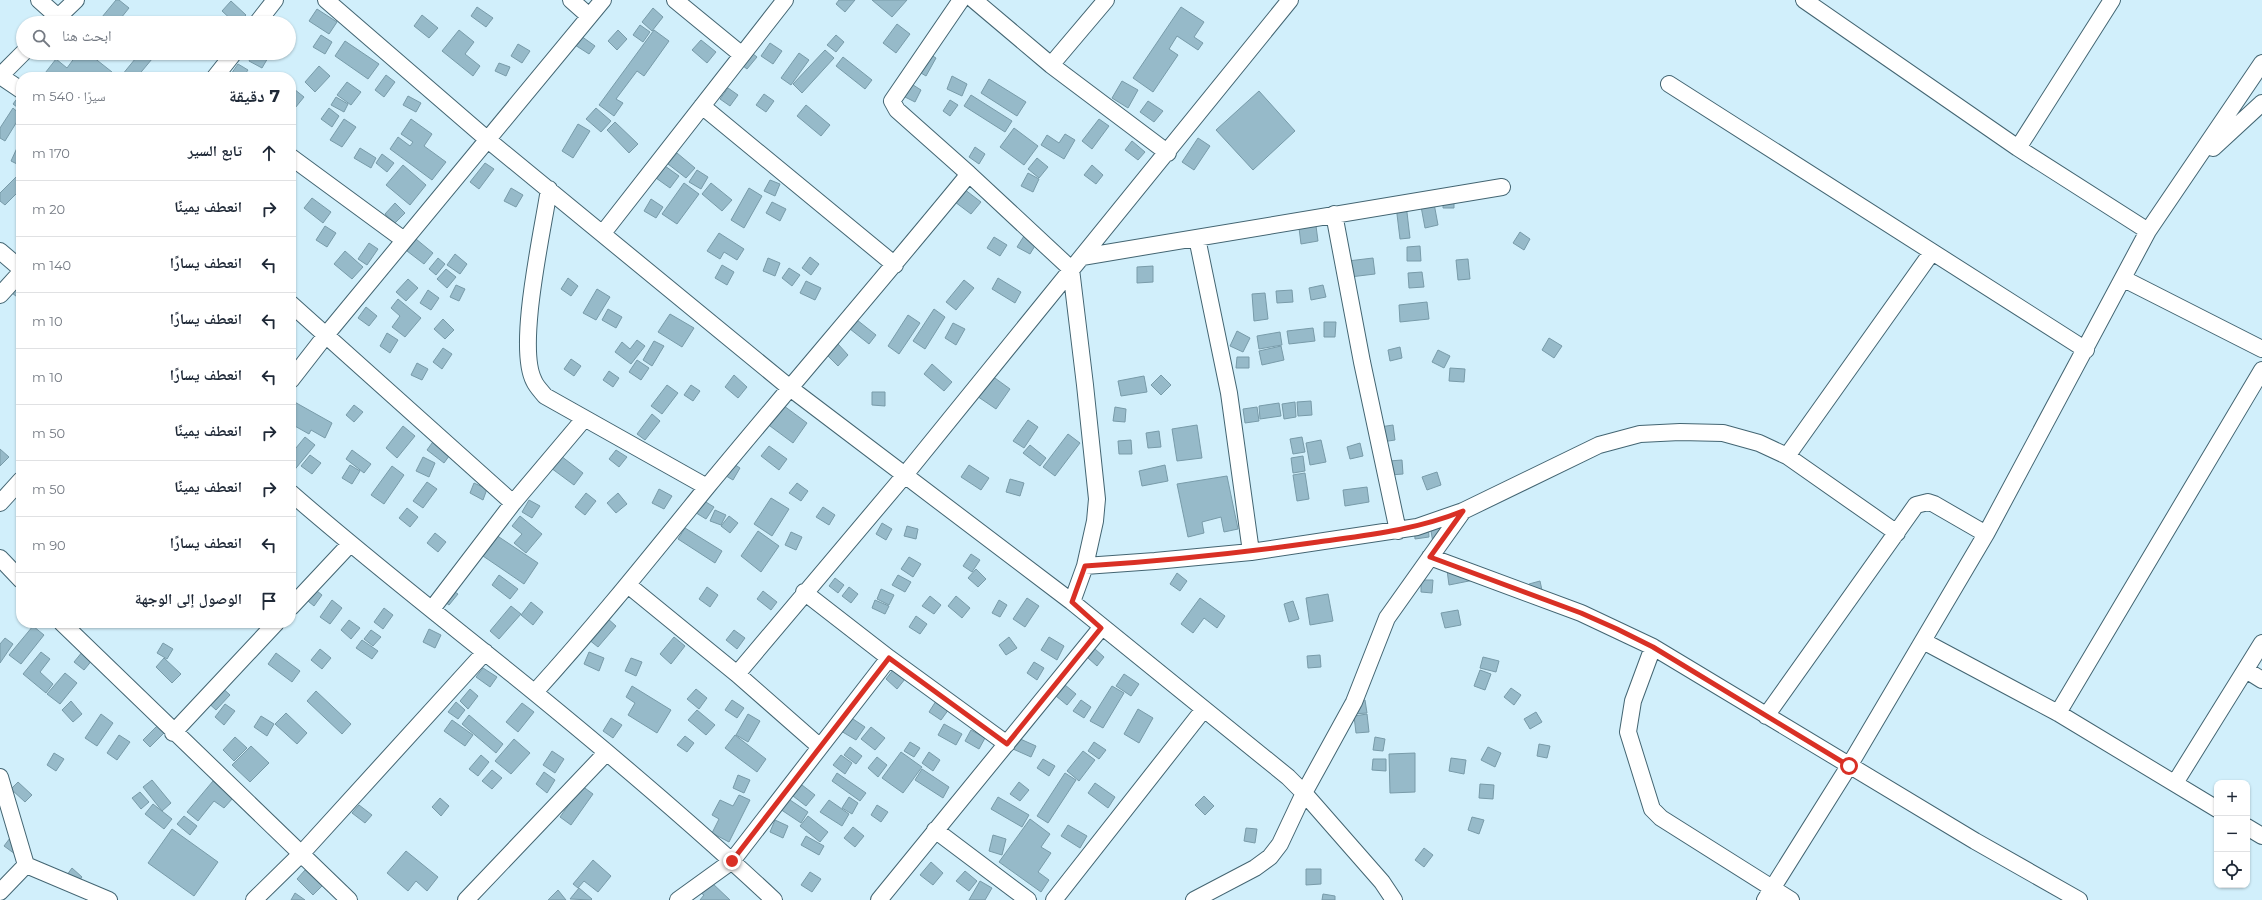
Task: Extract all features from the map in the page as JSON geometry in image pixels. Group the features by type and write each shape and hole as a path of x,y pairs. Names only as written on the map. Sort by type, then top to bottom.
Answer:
{"street":[{"path":"39,0 52,16"},
{"path":"59,16 76,0"},
{"path":"262,16 275,0"},
{"path":"326,0 488,140 790,388 1072,602 1101,628 1204,709 1304,793 1382,882 1394,900"},
{"path":"571,0 589,16"},
{"path":"296,374 404,240 603,0"},
{"path":"674,0 742,55"},
{"path":"603,233 785,0"},
{"path":"961,0 892,101 897,110 969,174 1071,269 1086,385 1097,500 1095,521 1085,566 1072,602"},
{"path":"974,0 1052,65 1168,152"},
{"path":"1052,65 1106,0"},
{"path":"737,674 804,592 904,476 1290,0"},
{"path":"1804,0 2018,148 2148,231"},
{"path":"2018,148 2112,0"},
{"path":"16,60 0,76 16,87"},
{"path":"219,72 228,60"},
{"path":"1768,894 1849,766 1986,534 2124,279 2148,231 2262,63"},
{"path":"1669,84 2086,350"},
{"path":"2194,165 2262,103"},
{"path":"702,106 895,265"},
{"path":"296,161 404,240"},
{"path":"535,692 585,637 707,487 895,265 969,174"},
{"path":"1082,257 1502,187"},
{"path":"549,189 529,315 528,358 533,380 545,396 707,487"},
{"path":"1334,214 1362,362 1398,531"},
{"path":"1197,238 1229,393 1251,552"},
{"path":"0,251 16,265"},
{"path":"1787,456 1932,252"},
{"path":"0,295 16,277"},
{"path":"2124,279 2262,349"},
{"path":"296,308 513,503"},
{"path":"2058,713 2262,370"},
{"path":"432,609 513,503 584,419"},
{"path":"1085,566 1251,552 1398,531 1439,521 1463,511 1599,446 1640,434 1680,432 1723,433 1759,443 1787,456 1897,533"},
{"path":"0,503 16,485"},
{"path":"296,497 350,544 535,692 732,861 774,900"},
{"path":"1766,716 1916,505 1928,502 1986,534"},
{"path":"1194,900 1255,868 1270,857 1280,844 1304,793 1354,702 1387,618 1463,511"},
{"path":"296,602 350,544"},
{"path":"1430,557 1581,613 1653,647 1975,841 2080,900"},
{"path":"0,558 16,575"},
{"path":"628,585 737,674 819,746"},
{"path":"804,592 889,658 1007,744"},
{"path":"73,628 173,732 302,853 349,900"},
{"path":"173,732 271,628"},
{"path":"879,900 1101,628"},
{"path":"1923,641 2058,713 2214,807"},
{"path":"2175,783 2262,643"},
{"path":"1653,647 1633,701 1628,732 1652,809 1661,818 1768,894 1791,900"},
{"path":"254,900 302,853 485,652"},
{"path":"678,900 732,861 819,746 889,658"},
{"path":"2246,670 2262,680"},
{"path":"1054,900 1204,709"},
{"path":"466,900 606,753"},
{"path":"0,777 26,865"},
{"path":"2250,829 2262,836"},
{"path":"935,830 1028,900"},
{"path":"0,892 26,865"},
{"path":"26,865 109,900"}],"building":[{"path":"116,0 119,0 129,8 123,16 103,16"},
{"path":"839,0 855,0 845,12 836,4"},
{"path":"872,0 907,0 892,17"},
{"path":"231,1 246,15 227,16 222,11"},
{"path":"477,7 493,18 486,27 471,16"},
{"path":"1181,7 1204,22 1194,37 1203,43 1198,50 1177,36 1169,49 1178,55 1153,92 1133,78"},
{"path":"653,8 663,17 652,31 642,22"},
{"path":"317,9 337,22 329,34 309,21"},
{"path":"422,15 438,28 429,38 414,26"},
{"path":"897,24 910,34 896,53 883,43"},
{"path":"640,25 650,32 643,42 633,35"},
{"path":"459,30 474,42 465,54 480,66 473,76 442,51"},
{"path":"618,30 627,39 617,50 608,41"},
{"path":"654,30 669,41 644,76 637,71 616,99 623,103 614,116 599,105"},
{"path":"321,35 332,42 325,54 313,47"},
{"path":"836,35 844,42 836,52 827,45"},
{"path":"581,36 595,46 589,54 575,45"},
{"path":"701,40 716,52 707,63 692,50"},
{"path":"345,41 379,64 368,79 335,56"},
{"path":"770,43 782,51 773,64 761,56"},
{"path":"518,44 530,51 522,63 511,56"},
{"path":"748,50 757,57 747,69 738,62"},
{"path":"825,50 834,58 802,93 793,84"},
{"path":"926,52 936,58 926,76 916,70"},
{"path":"799,53 809,60 791,85 781,78"},
{"path":"843,57 872,80 865,89 836,66"},
{"path":"55,60 67,68 73,60 97,60 112,72 46,72"},
{"path":"134,60 151,60 141,72 124,72"},
{"path":"250,60 267,60 262,68"},
{"path":"499,63 510,67 506,76 495,71"},
{"path":"238,64 248,70 247,72 232,72"},
{"path":"319,66 330,76 315,92 305,82"},
{"path":"386,75 395,82 384,97 375,90"},
{"path":"952,76 967,84 962,96 947,89"},
{"path":"989,79 1026,102 1017,116 981,93"},
{"path":"1122,81 1138,90 1128,108 1112,98"},
{"path":"347,82 361,92 351,105 337,95"},
{"path":"910,83 921,90 915,102 903,96"},
{"path":"728,88 738,95 730,106 720,99"},
{"path":"296,91 304,97 296,107"},
{"path":"1259,91 1295,131 1253,170 1216,130"},
{"path":"764,94 774,101 766,112 756,105"},
{"path":"971,95 1012,121 1005,132 964,106"},
{"path":"408,96 421,103 416,112 403,105"},
{"path":"336,97 348,104 344,112 331,105"},
{"path":"950,100 958,105 950,116 943,111"},
{"path":"1148,101 1163,111 1154,122 1140,112"},
{"path":"806,105 830,125 821,136 797,116"},
{"path":"13,108 16,111 16,123 5,141 0,138 0,128"},
{"path":"329,108 339,116 332,127 321,119"},
{"path":"596,108 611,121 601,132 586,119"},
{"path":"344,119 356,127 342,147 330,140"},
{"path":"411,119 432,134 424,146 446,162 432,180 390,149 398,137 410,146 413,142 401,134"},
{"path":"1099,119 1109,126 1092,149 1082,141"},
{"path":"615,122 638,144 629,153 607,130"},
{"path":"578,124 590,131 573,158 562,151"},
{"path":"1014,128 1038,146 1024,165 1000,147"},
{"path":"1065,134 1075,140 1064,159 1041,145 1047,135 1059,143"},
{"path":"1198,138 1210,146 1194,170 1182,162"},
{"path":"1132,141 1145,152 1138,160 1125,150"},
{"path":"975,147 985,154 979,164 969,157"},
{"path":"360,148 376,158 371,168 354,158"},
{"path":"16,150 16,164 11,161"},
{"path":"677,153 695,168 686,178 668,164"},
{"path":"382,154 394,163 387,172 376,163"},
{"path":"1037,158 1048,167 1039,178 1028,169"},
{"path":"658,161 679,176 670,188 649,173"},
{"path":"485,163 494,169 479,189 470,182"},
{"path":"403,165 426,185 410,205 386,185"},
{"path":"1092,165 1103,175 1096,184 1084,175"},
{"path":"697,170 708,177 701,189 689,182"},
{"path":"1028,173 1039,179 1033,192 1021,186"},
{"path":"16,177 16,194 5,205 0,201 0,193"},
{"path":"770,180 780,184 775,196 764,191"},
{"path":"684,183 699,194 677,224 662,214"},
{"path":"711,183 732,200 722,211 702,194"},
{"path":"960,186 981,202 971,214 951,199"},
{"path":"511,188 523,195 516,207 504,201"},
{"path":"749,188 762,196 744,228 731,220"},
{"path":"1443,195 1454,195 1454,208 1443,208"},
{"path":"312,198 331,212 323,223 304,208"},
{"path":"1433,198 1438,225 1425,228 1420,201"},
{"path":"651,199 663,207 656,218 644,211"},
{"path":"772,202 786,209 780,221 766,213"},
{"path":"395,203 405,213 395,223 385,214"},
{"path":"1406,204 1410,238 1400,239 1396,206"},
{"path":"325,226 336,233 327,247 316,240"},
{"path":"1316,226 1318,241 1301,244 1299,228"},
{"path":"1520,232 1530,239 1524,250 1513,243"},
{"path":"719,233 744,249 737,260 724,252 720,259 707,251"},
{"path":"1024,236 1036,244 1030,254 1017,247"},
{"path":"994,237 1007,245 1000,256 987,248"},
{"path":"416,239 433,253 424,264 407,251"},
{"path":"369,243 378,249 367,265 358,259"},
{"path":"1420,246 1421,261 1407,261 1407,247"},
{"path":"345,251 363,267 352,279 334,264"},
{"path":"455,254 467,264 460,274 447,265"},
{"path":"810,257 819,264 811,275 802,268"},
{"path":"438,258 445,264 436,275 429,269"},
{"path":"768,258 780,263 775,276 763,271"},
{"path":"1373,258 1375,274 1350,277 1348,261"},
{"path":"1468,259 1470,279 1458,280 1456,260"},
{"path":"722,265 734,272 727,285 715,278"},
{"path":"1153,266 1153,282 1137,283 1137,267"},
{"path":"789,268 800,275 792,286 782,278"},
{"path":"446,269 456,277 447,288 437,279"},
{"path":"1422,272 1424,287 1409,288 1408,273"},
{"path":"568,278 578,286 571,296 561,289"},
{"path":"998,278 1021,292 1015,303 992,289"},
{"path":"408,279 418,288 406,301 396,292"},
{"path":"964,280 974,288 956,310 946,302"},
{"path":"806,281 821,288 815,300 800,293"},
{"path":"456,285 465,289 459,301 450,297"},
{"path":"1323,285 1326,297 1311,300 1309,288"},
{"path":"16,288 16,296 12,293"},
{"path":"597,289 610,297 596,320 583,313"},
{"path":"428,290 439,298 431,310 420,303"},
{"path":"1292,290 1293,302 1277,303 1276,291"},
{"path":"1265,293 1268,319 1254,321 1252,294"},
{"path":"398,299 421,318 405,337 392,327 400,316 391,308"},
{"path":"1427,302 1429,319 1400,322 1399,305"},
{"path":"366,307 377,316 369,326 358,318"},
{"path":"608,309 622,317 616,328 602,320"},
{"path":"934,309 945,317 925,349 913,341"},
{"path":"670,314 694,328 682,347 658,332"},
{"path":"908,315 920,323 899,354 888,346"},
{"path":"852,316 876,335 869,344 845,325"},
{"path":"443,319 454,330 445,339 434,329"},
{"path":"1324,322 1336,322 1335,337 1324,337"},
{"path":"953,323 965,329 956,345 945,338"},
{"path":"1313,328 1315,341 1289,344 1287,331"},
{"path":"1237,331 1250,338 1243,352 1230,346"},
{"path":"1280,332 1282,345 1259,349 1257,336"},
{"path":"387,333 398,340 390,353 380,346"},
{"path":"1549,338 1562,346 1554,358 1542,350"},
{"path":"637,340 645,346 631,364 615,352 622,342 630,349"},
{"path":"654,341 664,346 652,366 643,360"},
{"path":"838,344 848,355 838,366 827,355"},
{"path":"1281,346 1284,360 1262,365 1259,351"},
{"path":"1400,347 1402,358 1390,361 1388,350"},
{"path":"443,348 452,354 442,369 433,362"},
{"path":"1438,350 1450,356 1444,368 1432,362"},
{"path":"1237,357 1249,357 1249,368 1236,368"},
{"path":"571,359 581,366 574,376 564,369"},
{"path":"637,360 649,368 641,380 629,372"},
{"path":"417,363 428,369 422,380 411,375"},
{"path":"932,364 952,382 944,391 924,374"},
{"path":"1450,368 1465,369 1464,382 1449,381"},
{"path":"609,371 619,378 613,387 603,380"},
{"path":"988,373 1010,389 996,409 974,394"},
{"path":"734,375 747,387 738,398 725,387"},
{"path":"1161,375 1171,385 1161,395 1151,385"},
{"path":"1144,376 1147,392 1121,396 1118,381"},
{"path":"667,385 678,393 662,414 651,406"},
{"path":"691,385 700,391 693,401 684,395"},
{"path":"872,392 885,392 885,406 872,405"},
{"path":"1311,401 1312,415 1298,416 1297,402"},
{"path":"1295,402 1296,417 1284,419 1282,404"},
{"path":"296,403 332,423 325,438 311,430 309,434 296,427"},
{"path":"780,403 807,423 793,443 766,423"},
{"path":"1279,403 1281,416 1260,419 1259,406"},
{"path":"354,405 363,412 354,422 346,415"},
{"path":"1115,407 1126,409 1125,422 1113,421"},
{"path":"1257,407 1259,421 1245,423 1243,409"},
{"path":"652,414 660,421 645,440 637,434"},
{"path":"1028,420 1038,427 1024,448 1013,441"},
{"path":"1197,425 1202,458 1177,461 1172,429"},
{"path":"1393,425 1395,440 1382,442 1380,427"},
{"path":"403,426 415,436 397,458 386,448"},
{"path":"1159,431 1161,447 1148,448 1146,433"},
{"path":"1068,434 1080,443 1055,476 1043,467"},
{"path":"305,437 315,445 296,468 296,448"},
{"path":"1302,437 1305,452 1293,454 1290,439"},
{"path":"435,439 452,452 444,463 427,450"},
{"path":"1131,440 1132,454 1119,454 1118,441"},
{"path":"1321,440 1326,462 1310,465 1306,443"},
{"path":"1360,443 1363,456 1350,459 1347,447"},
{"path":"1030,445 1046,458 1040,466 1023,453"},
{"path":"769,446 787,459 779,470 761,456"},
{"path":"0,449 9,457 0,466"},
{"path":"352,450 371,464 364,473 346,459"},
{"path":"616,450 627,457 619,467 609,459"},
{"path":"310,455 321,463 312,474 301,466"},
{"path":"561,456 583,473 574,485 551,468"},
{"path":"1303,456 1305,471 1293,473 1291,458"},
{"path":"423,457 435,463 429,477 416,471"},
{"path":"1402,460 1403,474 1390,475 1389,461"},
{"path":"729,461 740,468 733,480 721,473"},
{"path":"350,465 360,471 352,484 342,478"},
{"path":"969,465 989,478 981,490 961,477"},
{"path":"1165,465 1168,481 1142,486 1139,471"},
{"path":"392,466 404,475 384,504 371,495"},
{"path":"1437,472 1441,485 1427,490 1422,477"},
{"path":"1305,473 1309,499 1297,501 1293,475"},
{"path":"1227,476 1238,529 1224,532 1221,517 1202,522 1204,533 1188,537 1177,484"},
{"path":"1010,479 1024,483 1020,496 1006,492"},
{"path":"427,482 437,489 423,508 413,501"},
{"path":"474,483 487,489 483,500 470,493"},
{"path":"797,483 808,491 801,501 789,493"},
{"path":"1367,487 1369,502 1345,506 1343,490"},
{"path":"659,489 672,496 664,509 652,503"},
{"path":"586,493 596,501 585,515 575,507"},
{"path":"618,493 627,504 616,513 607,503"},
{"path":"771,498 789,509 772,536 754,524"},
{"path":"701,499 714,507 706,519 693,511"},
{"path":"529,500 540,506 532,518 522,512"},
{"path":"823,507 835,515 829,525 816,517"},
{"path":"407,508 418,517 410,527 399,518"},
{"path":"715,510 726,515 721,525 710,521"},
{"path":"520,516 542,534 526,553 514,543 522,534 512,526"},
{"path":"729,516 738,523 730,533 721,526"},
{"path":"1442,517 1445,541 1433,543 1429,519"},
{"path":"882,523 892,529 886,540 876,534"},
{"path":"1428,523 1429,537 1415,539 1414,525"},
{"path":"907,526 918,529 916,539 904,536"},
{"path":"685,528 722,551 715,563 678,539"},
{"path":"758,531 779,546 761,572 741,556"},
{"path":"791,532 802,537 796,550 785,545"},
{"path":"435,533 446,542 438,552 427,543"},
{"path":"496,535 538,563 524,584 483,556"},
{"path":"971,554 980,560 972,572 963,566"},
{"path":"909,557 921,564 913,577 901,569"},
{"path":"976,569 986,579 978,587 968,578"},
{"path":"1447,570 1474,580 1449,585"},
{"path":"1177,573 1187,581 1180,591 1170,584"},
{"path":"499,575 518,589 510,599 492,585"},
{"path":"898,575 911,582 905,592 892,585"},
{"path":"835,578 844,585 838,593 829,586"},
{"path":"1421,580 1433,580 1432,593 1421,592"},
{"path":"1540,581 1543,595 1532,597 1529,584"},
{"path":"312,587 322,595 314,606 303,597"},
{"path":"707,587 718,595 710,607 699,599"},
{"path":"849,587 858,594 851,603 842,596"},
{"path":"449,588 458,594 449,605 441,599"},
{"path":"881,589 894,595 889,605 877,599"},
{"path":"763,591 777,602 771,610 757,599"},
{"path":"1328,594 1333,621 1310,625 1306,598"},
{"path":"930,596 941,605 934,614 922,606"},
{"path":"956,596 970,608 962,618 948,606"},
{"path":"1027,598 1039,606 1025,627 1013,619"},
{"path":"1200,598 1225,616 1217,628 1204,618 1193,633 1181,624"},
{"path":"332,600 342,608 330,624 320,617"},
{"path":"875,600 889,606 885,614 872,608"},
{"path":"999,600 1007,605 1000,617 992,613"},
{"path":"1293,601 1299,619 1289,622 1284,604"},
{"path":"531,602 543,612 533,625 521,615"},
{"path":"511,606 521,614 499,639 490,631"},
{"path":"384,608 393,615 383,629 374,622"},
{"path":"1458,610 1461,625 1445,628 1441,613"},
{"path":"916,616 927,624 920,634 909,627"},
{"path":"607,618 616,626 598,647 588,639"},
{"path":"349,620 360,628 351,639 341,630"},
{"path":"31,628 35,628 44,635 21,664 9,655"},
{"path":"429,629 441,635 435,648 423,642"},
{"path":"371,630 381,637 373,646 364,639"},
{"path":"734,630 745,638 737,649 726,640"},
{"path":"674,637 685,646 671,664 660,654"},
{"path":"1009,637 1017,648 1006,655 999,645"},
{"path":"1049,637 1064,646 1057,660 1041,650"},
{"path":"5,638 13,644 0,663 0,644"},
{"path":"362,640 378,651 372,659 356,648"},
{"path":"163,643 173,649 167,659 157,653"},
{"path":"320,649 331,658 322,669 311,660"},
{"path":"1095,649 1104,657 1097,666 1088,658"},
{"path":"83,651 93,659 84,670 74,662"},
{"path":"41,652 50,659 40,672 53,684 46,693 23,674"},
{"path":"589,652 604,658 599,671 584,664"},
{"path":"276,653 300,671 292,682 268,664"},
{"path":"1320,655 1321,667 1308,668 1307,656"},
{"path":"1483,657 1499,661 1496,672 1480,668"},
{"path":"164,658 181,674 172,683 156,667"},
{"path":"631,658 642,662 636,676 625,671"},
{"path":"1034,662 1044,668 1037,680 1027,673"},
{"path":"483,668 497,677 490,687 476,677"},
{"path":"893,670 905,679 897,689 886,679"},
{"path":"1480,670 1491,674 1485,690 1474,686"},
{"path":"65,673 77,683 60,704 47,694"},
{"path":"1124,674 1139,684 1131,696 1116,686"},
{"path":"218,684 230,695 216,710 204,699"},
{"path":"1065,685 1076,694 1067,705 1056,696"},
{"path":"632,686 671,710 657,733 628,715 635,703 626,697"},
{"path":"1112,686 1124,693 1103,728 1090,721"},
{"path":"1511,688 1521,695 1514,705 1504,697"},
{"path":"470,689 478,696 468,709 460,701"},
{"path":"696,689 707,698 699,709 687,699"},
{"path":"316,691 351,724 342,734 307,701"},
{"path":"732,700 744,708 737,718 725,710"},
{"path":"1081,700 1091,707 1084,718 1073,711"},
{"path":"1365,700 1367,713 1353,714 1352,701"},
{"path":"71,701 82,714 73,722 62,710"},
{"path":"936,701 949,709 941,720 929,712"},
{"path":"456,702 465,710 458,719 448,712"},
{"path":"522,703 534,712 518,732 506,722"},
{"path":"225,704 235,711 224,725 215,717"},
{"path":"1138,709 1153,718 1139,743 1124,734"},
{"path":"697,710 715,725 706,735 688,720"},
{"path":"1536,712 1542,722 1530,729 1524,719"},
{"path":"286,713 307,733 297,744 275,724"},
{"path":"101,714 113,723 97,746 85,738"},
{"path":"748,714 760,721 748,742 736,735"},
{"path":"1367,714 1369,732 1356,733 1354,716"},
{"path":"469,715 503,744 496,753 462,724"},
{"path":"261,716 274,724 267,736 254,727"},
{"path":"850,717 865,727 856,740 841,731"},
{"path":"611,718 622,725 613,738 603,731"},
{"path":"452,720 473,735 465,746 444,731"},
{"path":"944,724 962,734 956,745 938,735"},
{"path":"157,726 164,733 150,747 143,740"},
{"path":"871,727 885,738 875,750 861,739"},
{"path":"971,730 985,738 979,749 965,741"},
{"path":"119,735 130,742 117,760 107,753"},
{"path":"735,735 766,759 757,772 725,748"},
{"path":"685,736 694,743 687,752 677,745"},
{"path":"235,737 247,748 234,761 223,750"},
{"path":"1375,737 1385,739 1383,751 1373,750"},
{"path":"1018,738 1036,746 1031,757 1013,749"},
{"path":"514,739 530,753 511,774 495,761"},
{"path":"910,742 920,748 914,757 904,751"},
{"path":"1094,742 1106,750 1099,759 1088,751"},
{"path":"1539,744 1550,746 1547,758 1537,756"},
{"path":"251,746 269,763 250,782 232,765"},
{"path":"850,747 862,756 856,764 844,755"},
{"path":"1488,747 1501,753 1495,767 1481,760"},
{"path":"552,751 564,759 555,773 543,765"},
{"path":"1083,751 1095,760 1079,781 1067,771"},
{"path":"901,752 922,767 903,793 882,778"},
{"path":"929,752 940,760 933,771 922,763"},
{"path":"54,753 64,759 56,771 47,765"},
{"path":"1415,753 1415,792 1390,793 1389,754"},
{"path":"481,755 489,762 478,776 469,769"},
{"path":"841,755 852,763 845,774 833,765"},
{"path":"877,757 887,765 878,777 868,768"},
{"path":"1451,758 1466,760 1464,774 1449,771"},
{"path":"1043,759 1055,766 1049,776 1037,768"},
{"path":"1373,759 1386,759 1386,771 1372,770"},
{"path":"922,769 949,787 943,798 915,780"},
{"path":"492,770 502,778 492,789 482,781"},
{"path":"544,772 555,780 547,793 536,784"},
{"path":"837,773 866,793 860,801 832,781"},
{"path":"1065,773 1076,780 1048,823 1037,816"},
{"path":"738,775 750,780 744,793 733,788"},
{"path":"152,780 171,803 162,811 143,787"},
{"path":"213,781 233,798 224,808 214,801 198,821 187,812"},
{"path":"18,782 32,795 25,802 11,789"},
{"path":"1019,782 1029,790 1020,801 1010,794"},
{"path":"1095,783 1115,797 1108,808 1088,793"},
{"path":"1480,784 1494,785 1493,799 1479,798"},
{"path":"802,785 815,795 806,806 793,796"},
{"path":"582,786 593,794 571,825 560,817"},
{"path":"140,792 149,802 141,809 132,798"},
{"path":"739,795 750,800 729,842 712,833 719,819 712,815 720,800 733,806"},
{"path":"1204,796 1214,806 1205,815 1195,805"},
{"path":"849,797 858,803 852,814 842,808"},
{"path":"998,797 1029,815 1022,827 991,809"},
{"path":"440,798 449,806 441,816 432,807"},
{"path":"787,798 808,812 801,823 780,809"},
{"path":"829,800 849,814 842,826 820,812"},
{"path":"153,804 172,819 164,829 145,814"},
{"path":"359,805 372,815 365,823 352,813"},
{"path":"877,805 888,812 881,822 871,815"},
{"path":"184,816 197,826 190,835 177,824"},
{"path":"808,816 828,832 820,842 800,826"},
{"path":"1472,817 1484,820 1479,834 1468,830"},
{"path":"1030,819 1050,834 1041,847 1051,853 1038,872 1049,880 1041,892 999,862"},
{"path":"775,820 788,826 783,838 770,832"},
{"path":"1068,825 1087,836 1080,848 1061,836"},
{"path":"853,827 864,836 855,847 844,838"},
{"path":"1246,828 1257,829 1255,843 1244,841"},
{"path":"172,829 218,862 194,896 148,863"},
{"path":"993,835 1006,839 1002,855 989,851"},
{"path":"806,836 824,846 819,855 801,845"},
{"path":"10,838 15,854 4,846"},
{"path":"1424,848 1433,855 1424,867 1415,860"},
{"path":"406,851 438,877 427,891 416,881 408,891 387,873"},
{"path":"593,860 611,876 598,892 584,881 578,888 573,884"},
{"path":"931,862 943,873 933,885 920,875"},
{"path":"72,868 82,877 74,887 64,879"},
{"path":"1306,869 1321,869 1321,884 1306,885"},
{"path":"305,870 322,886 313,895 297,879"},
{"path":"965,871 977,881 969,891 956,881"},
{"path":"810,872 821,879 812,892 801,885"},
{"path":"980,881 992,888 985,900 969,900"},
{"path":"711,882 730,900 700,900 704,895 701,893"},
{"path":"579,888 592,899 570,899"},
{"path":"558,890 566,900 548,900"},
{"path":"295,893 305,900 291,900"},
{"path":"1323,894 1335,896 1335,900 1322,900"}],"route":[{"path":"732,861 819,746 889,658 1007,744 1101,628 1072,602 1085,566 1251,552 1398,531 1439,521 1463,511 1430,557 1581,613 1617,629 1653,647 1849,766"}]}
